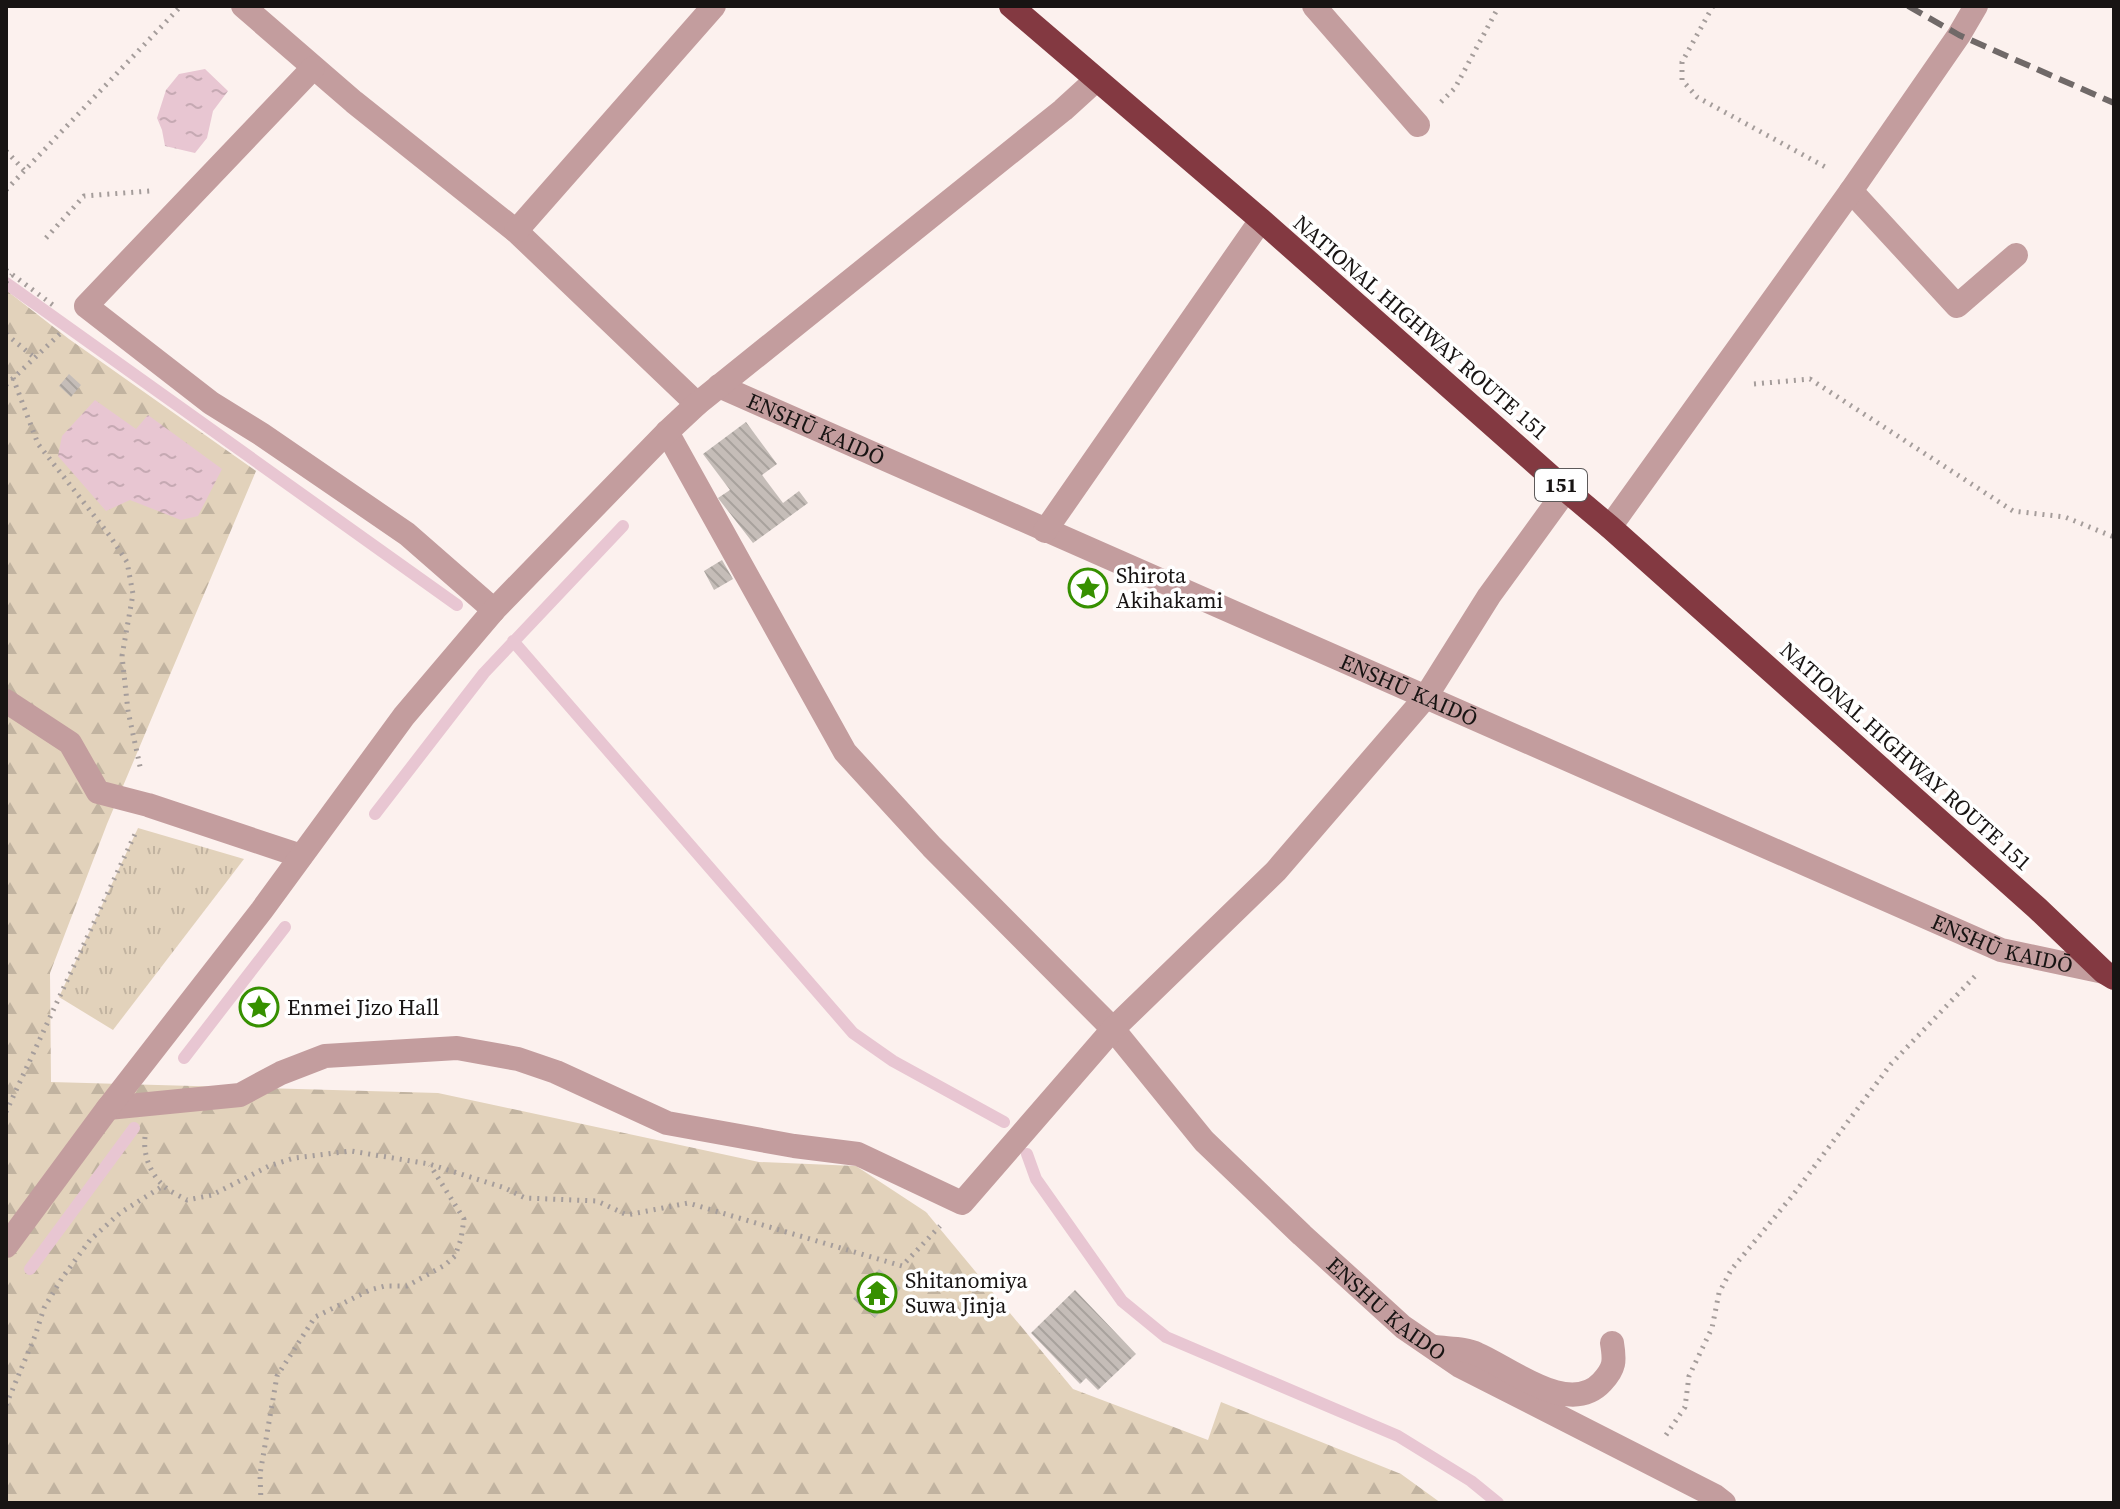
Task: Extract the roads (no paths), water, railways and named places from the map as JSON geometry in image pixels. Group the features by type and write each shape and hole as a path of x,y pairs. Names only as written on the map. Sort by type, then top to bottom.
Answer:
{"highway":[{"name":"NATIONAL HIGHWAY ROUTE 151","path":"1011,6 1261,220 1610,527 2109,975"}],"street":[{"path":"243,6 313,68 516,231 697,404"},
{"path":"516,231 714,6"},
{"path":"1314,6 1418,125"},
{"path":"1610,527 1851,191 1976,6"},
{"path":"313,68 86,306 211,403 407,534 494,610"},
{"path":"6,1246 108,1108 262,910 404,716 494,610 697,404 1063,110 1096,80"},
{"path":"1851,191 1957,306 2016,255"},
{"path":"1045,531 1261,220"},
{"name":"ENSHŪ KAIDŌ","path":"719,386 2001,950 2109,975"},
{"path":"667,432 845,752 932,847 1113,1029"},
{"path":"108,1108 240,1095 281,1073 325,1056 457,1048 518,1059 556,1072 667,1123 858,1154 962,1203 1113,1029 1276,871 1425,698 1489,596 1566,490"},
{"path":"6,701 70,743 98,792 148,805 301,856"},
{"name":"ENSHU KAIDO","path":"1113,1029 1204,1141 1403,1327 1460,1366 1724,1503"},
{"path":"1432,1347 1475,1352 1541,1389 1575,1394 1595,1390 1609,1375 1615,1360 1612,1343"}],"water":[{"path":"205,69 228,91 213,111 207,138 195,153 165,146 157,118 166,90 179,74"},
{"path":"95,400 136,429 148,415 222,469 198,516 181,520 130,500 106,511 58,456 62,436"}],"waterway":[{"path":"6,283 457,605"},
{"path":"375,814 484,673 623,526"},
{"path":"513,641 853,1033 893,1061 1004,1122"},
{"path":"184,1058 285,927"},
{"path":"30,1269 134,1128"},
{"path":"1027,1154 1036,1179 1122,1301 1166,1337 1398,1436 1471,1481 1498,1503"}],"railway":[{"path":"1908,6 1959,35 2114,103"}],"place":[{"name":"Shirota Akihakami","path":"1088,588"},
{"name":"Enmei Jizo Hall","path":"259,1007"},
{"name":"Shitanomiya Suwa Jinja","path":"877,1293"}]}
